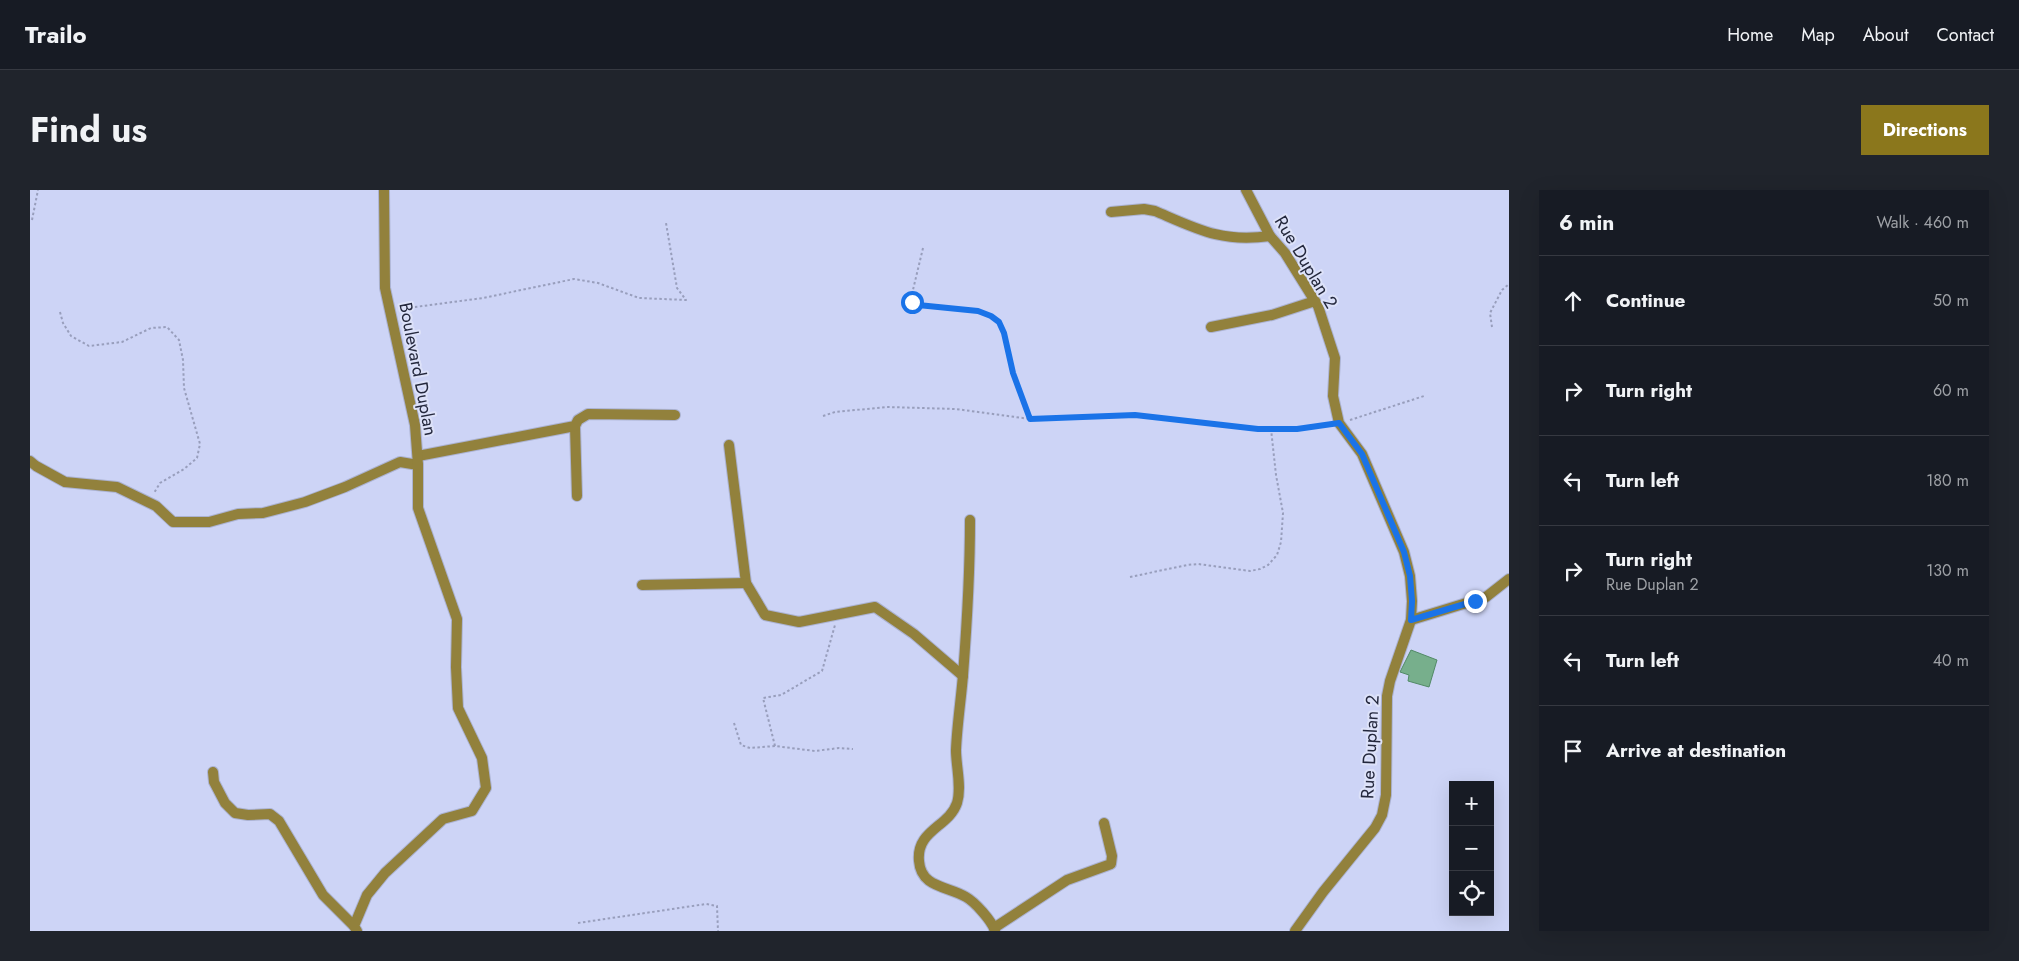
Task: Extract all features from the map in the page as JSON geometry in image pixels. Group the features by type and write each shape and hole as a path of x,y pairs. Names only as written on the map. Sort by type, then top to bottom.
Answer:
{"street":[{"name":"Boulevard Duplan","path":"355,928 367,895 385,873 443,819 472,811 486,788 482,758 458,708 456,619 418,508 418,461 415,425 385,288 384,190"},
{"name":"Rue Duplan 2","path":"1246,190 1270,236 1286,253 1315,301 1335,358 1333,396 1339,423 1362,454 1404,552 1410,576 1412,601 1411,620 1390,681 1387,696 1386,795 1382,815 1375,828 1295,931"},
{"path":"1111,212 1144,209 1155,211 1216,236 1250,239 1270,236"},
{"path":"1211,327 1272,314 1315,301"},
{"path":"577,496 576,426 583,416 597,413 675,414"},
{"path":"30,461 65,482 117,487 156,506 173,522 209,522 238,514 263,513 305,502 345,487 400,462 418,461 576,426"},
{"path":"729,445 746,583 765,615 799,622 875,607 914,634 963,676"},
{"path":"970,520 970,563 956,751 957,803 950,816 925,837 920,850 919,860 927,880 965,896 973,902 995,929 1067,880 1111,864 1112,856 1104,823"},
{"path":"1411,620 1486,597 1509,579"},
{"path":"642,585 746,583"},
{"path":"213,772 214,782 225,804 235,813 248,815 270,814 279,821 323,894 355,928"}],"path":[{"path":"32,220 38,190"},
{"path":"390,310 483,298 574,279 598,283 639,298 686,300 677,288 666,222"},
{"path":"923,248 912,294 912,302 918,305 978,311 991,316 999,322 1004,333 1013,373 1030,419"},
{"path":"1492,328 1490,313 1502,290 1509,284"},
{"path":"60,312 63,323 71,336 89,346 122,342 151,328 167,327 179,340 183,360 184,388 200,444 197,458 184,469 160,482 148,503"},
{"path":"822,416 836,412 887,407 956,409 1030,419 1135,415 1203,424 1297,429 1339,423 1424,396"},
{"path":"1130,577 1198,564 1250,570 1260,569 1268,565 1277,556 1281,542 1283,513 1276,475 1271,429"},
{"path":"775,746 764,698 781,695 822,671 838,613"},
{"path":"734,722 741,744 750,748 775,746 815,750 853,749"},
{"path":"578,923 706,904 717,906 718,931"}],"building":[{"path":"1411,650 1437,660 1429,687 1408,681 1409,675 1400,672"}],"route":[{"path":"912,302 918,305 978,311 991,316 999,322 1004,333 1013,373 1030,419 1135,415 1258,429 1297,429 1339,423 1362,454 1404,552 1410,576 1411,620 1475,601"}]}
